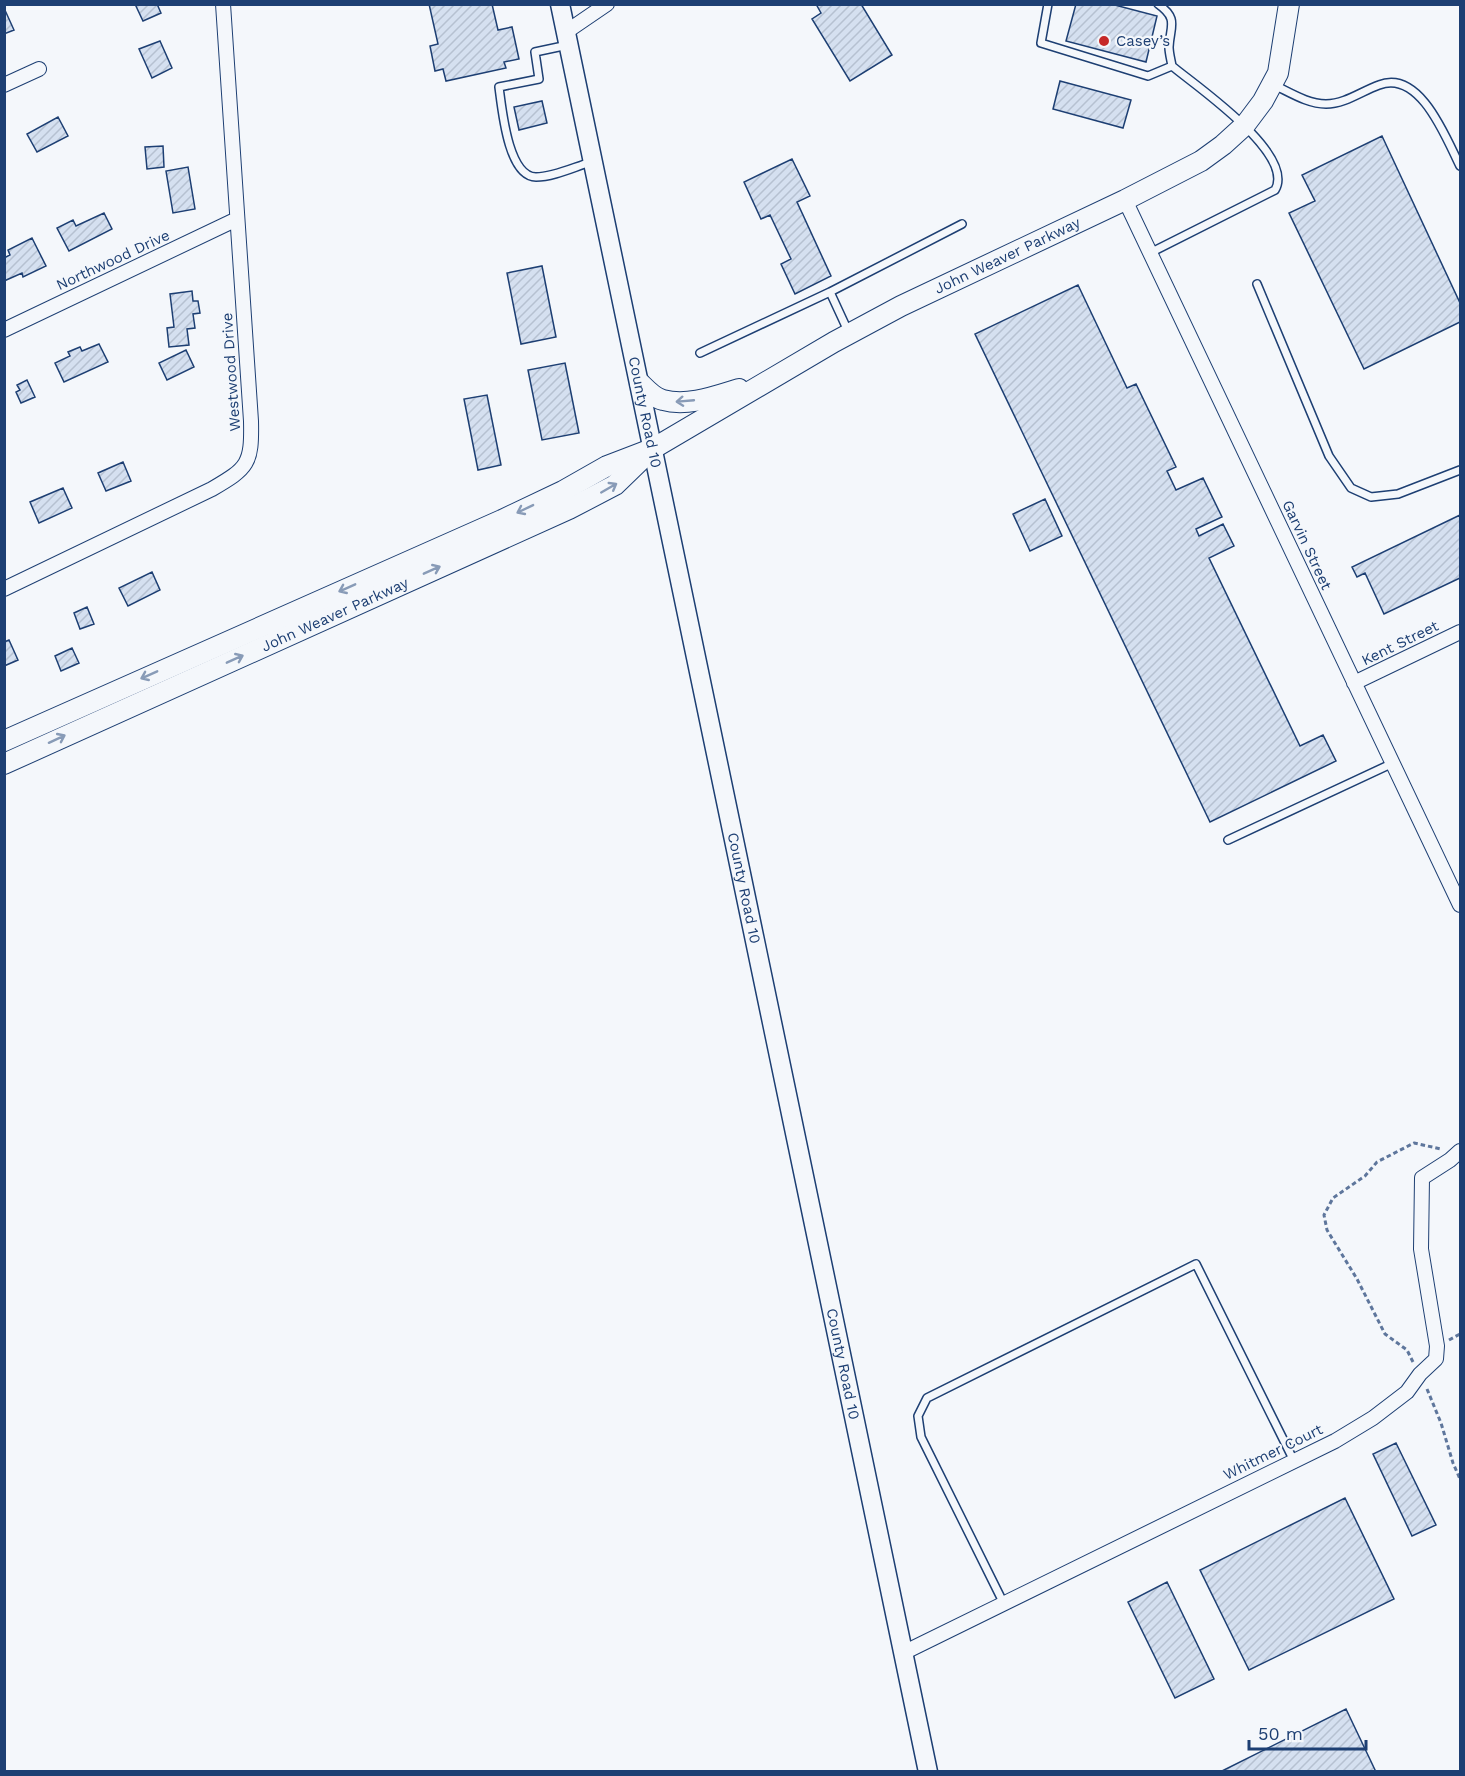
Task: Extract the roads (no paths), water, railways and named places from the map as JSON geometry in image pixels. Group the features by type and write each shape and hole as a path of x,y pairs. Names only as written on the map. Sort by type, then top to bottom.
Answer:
{"main road":[{"name":"John Weaver Parkway","path":"4,741 502,520 607,466 654,448 762,383 901,306 1125,200 1202,160 1245,125 1263,101 1278,73 1289,4"},
{"path":"640,383 661,400 675,402 702,399 762,383"},
{"name":"John Weaver Parkway","path":"4,764 569,509 615,485 654,448"}],"street":[{"name":"Westwood Drive","path":"4,589 212,489 233,477 247,464 252,447 251,421 223,4"},
{"name":"County Road 10","path":"560,4 928,1772"},
{"path":"568,39 607,4"},
{"path":"4,85 39,69"},
{"name":"Garvin Street","path":"1125,200 1461,905"},
{"name":"Northwood Drive","path":"4,330 237,219"},
{"name":"Kent Street","path":"1354,683 1461,632"},
{"name":"Whitmer Court","path":"903,1653 1335,1441 1372,1418 1407,1392 1420,1374 1436,1359 1437,1346 1421,1249 1422,1178 1460,1152"}],"lane":[{"path":"1048,4 1041,44 1148,76 1172,66"},
{"path":"1150,253 1275,190 1280,183 1278,170 1265,149 1245,125 1172,66 1169,47 1173,29 1171,17 1158,4"},
{"path":"568,39 535,52 539,79 499,87 505,124 512,154 522,172 534,177 549,175 593,161"},
{"path":"1272,84 1307,101 1327,104 1349,98 1381,83 1398,84 1413,89 1430,108 1461,166"},
{"path":"700,353 830,292 962,224"},
{"path":"1257,284 1329,456 1351,488 1371,497 1398,494 1461,471"},
{"path":"830,292 850,334"},
{"path":"1228,840 1393,763"},
{"path":"1004,1604 921,1437 918,1416 927,1398 1185,1269 1196,1264 1294,1461"}],"place":[{"name":"Casey’s","path":"1104,41"}]}
